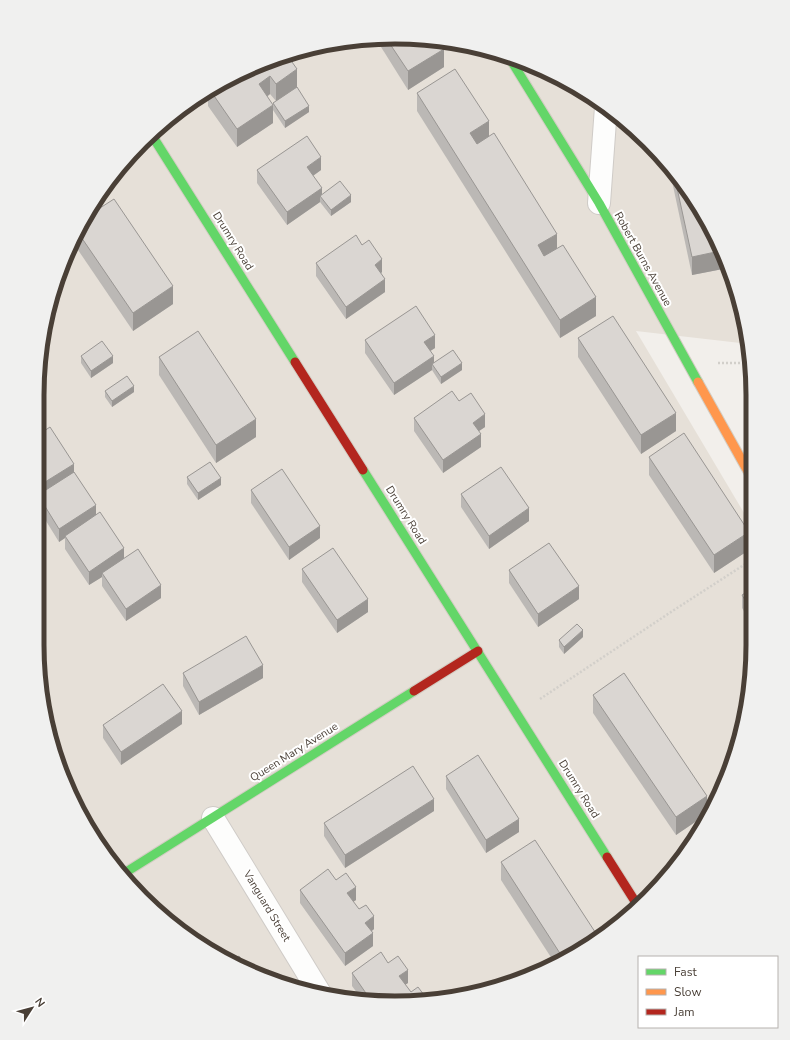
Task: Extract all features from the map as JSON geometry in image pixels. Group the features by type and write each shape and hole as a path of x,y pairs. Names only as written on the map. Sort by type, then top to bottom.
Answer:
{"main road":[{"name":"Robert Burns Avenue","path":"514,65 598,203 746,468"},
{"name":"Drumry Road","path":"155,140 635,901"},
{"name":"Queen Mary Avenue","path":"127,871 478,651"}],"street":[{"path":"598,203 605,114"},
{"name":"Vanguard Street","path":"212,818 316,987"}],"path":[{"path":"518,714 746,564"}],"shaded area":[{"path":"395,44 441,47 486,56 550,80 590,103 609,117 643,147 673,181 687,200 710,240 734,304 742,343 636,331 746,516 746,645 743,691 739,713 727,758 710,800 699,821 673,859 659,876 626,909 590,937 570,949 550,960 508,977 486,984 441,993 395,996 372,995 349,993 304,984 240,960 219,949 181,923 147,893 117,859 103,840 80,800 56,736 47,691 45,668 44,395 47,349 56,304 71,261 91,219 117,181 131,164 164,131 200,103 240,80 282,63 304,56 349,47"}],"building":[{"path":"390,44 443,47 444,49 408,71"},
{"path":"291,60 297,69 276,84 270,76 259,84 273,105 237,129 213,95 240,80"},
{"path":"455,69 489,121 470,133 477,144 494,133 557,234 538,245 544,256 563,245 596,297 560,320 417,93"},
{"path":"297,87 309,106 285,121 273,103"},
{"path":"307,136 321,157 307,167 322,188 287,212 257,170"},
{"path":"340,181 351,195 331,210 320,196"},
{"path":"677,186 699,220 715,252 692,257"},
{"path":"114,199 173,286 133,313 81,237 97,210"},
{"path":"356,235 362,245 369,240 382,259 375,265 385,279 346,307 316,263"},
{"path":"416,306 435,335 424,342 434,356 394,383 365,340"},
{"path":"613,316 676,413 641,435 578,338"},
{"path":"198,331 256,419 216,445 159,357"},
{"path":"102,341 113,356 91,371 81,356"},
{"path":"453,350 462,363 441,377 432,364"},
{"path":"127,376 134,386 112,401 105,391"},
{"path":"452,391 459,401 471,393 485,414 473,423 481,434 443,460 414,418"},
{"path":"50,427 74,464 44,483 44,431"},
{"path":"684,433 746,527 746,534 714,555 649,457"},
{"path":"210,462 221,478 198,493 187,477"},
{"path":"501,467 529,508 489,536 461,494"},
{"path":"282,469 320,526 289,547 251,490"},
{"path":"74,472 96,505 59,529 44,505 44,491"},
{"path":"100,512 124,548 89,572 65,536"},
{"path":"549,543 579,586 538,614 509,570"},
{"path":"333,548 368,599 337,620 302,569"},
{"path":"138,549 161,585 126,609 102,573"},
{"path":"746,592 746,602 742,595"},
{"path":"577,624 583,630 564,647 559,640"},
{"path":"246,636 263,665 199,702 183,673"},
{"path":"624,673 707,796 676,817 593,695"},
{"path":"163,684 182,711 121,752 103,725"},
{"path":"478,755 519,819 486,840 446,776"},
{"path":"413,766 434,799 345,855 324,823"},
{"path":"535,840 596,933 561,954 501,862"},
{"path":"328,869 336,880 346,873 356,887 347,893 359,909 366,905 374,916 365,923 373,933 345,953 300,890"},
{"path":"381,952 388,963 398,956 408,970 399,976 411,992 418,987 424,995 395,996 367,995 352,973"},
{"path":"239,956 243,961 240,960 236,958"}],"traffic: fast":[{"path":"514,65 599,203 698,382"},
{"path":"155,140 295,362"},
{"path":"363,470 607,857"},
{"path":"127,871 414,691"}],"traffic: slow":[{"path":"698,382 746,468"}],"traffic: jam":[{"path":"295,362 363,470"},
{"path":"414,691 478,651"},
{"path":"607,857 635,901"}]}
